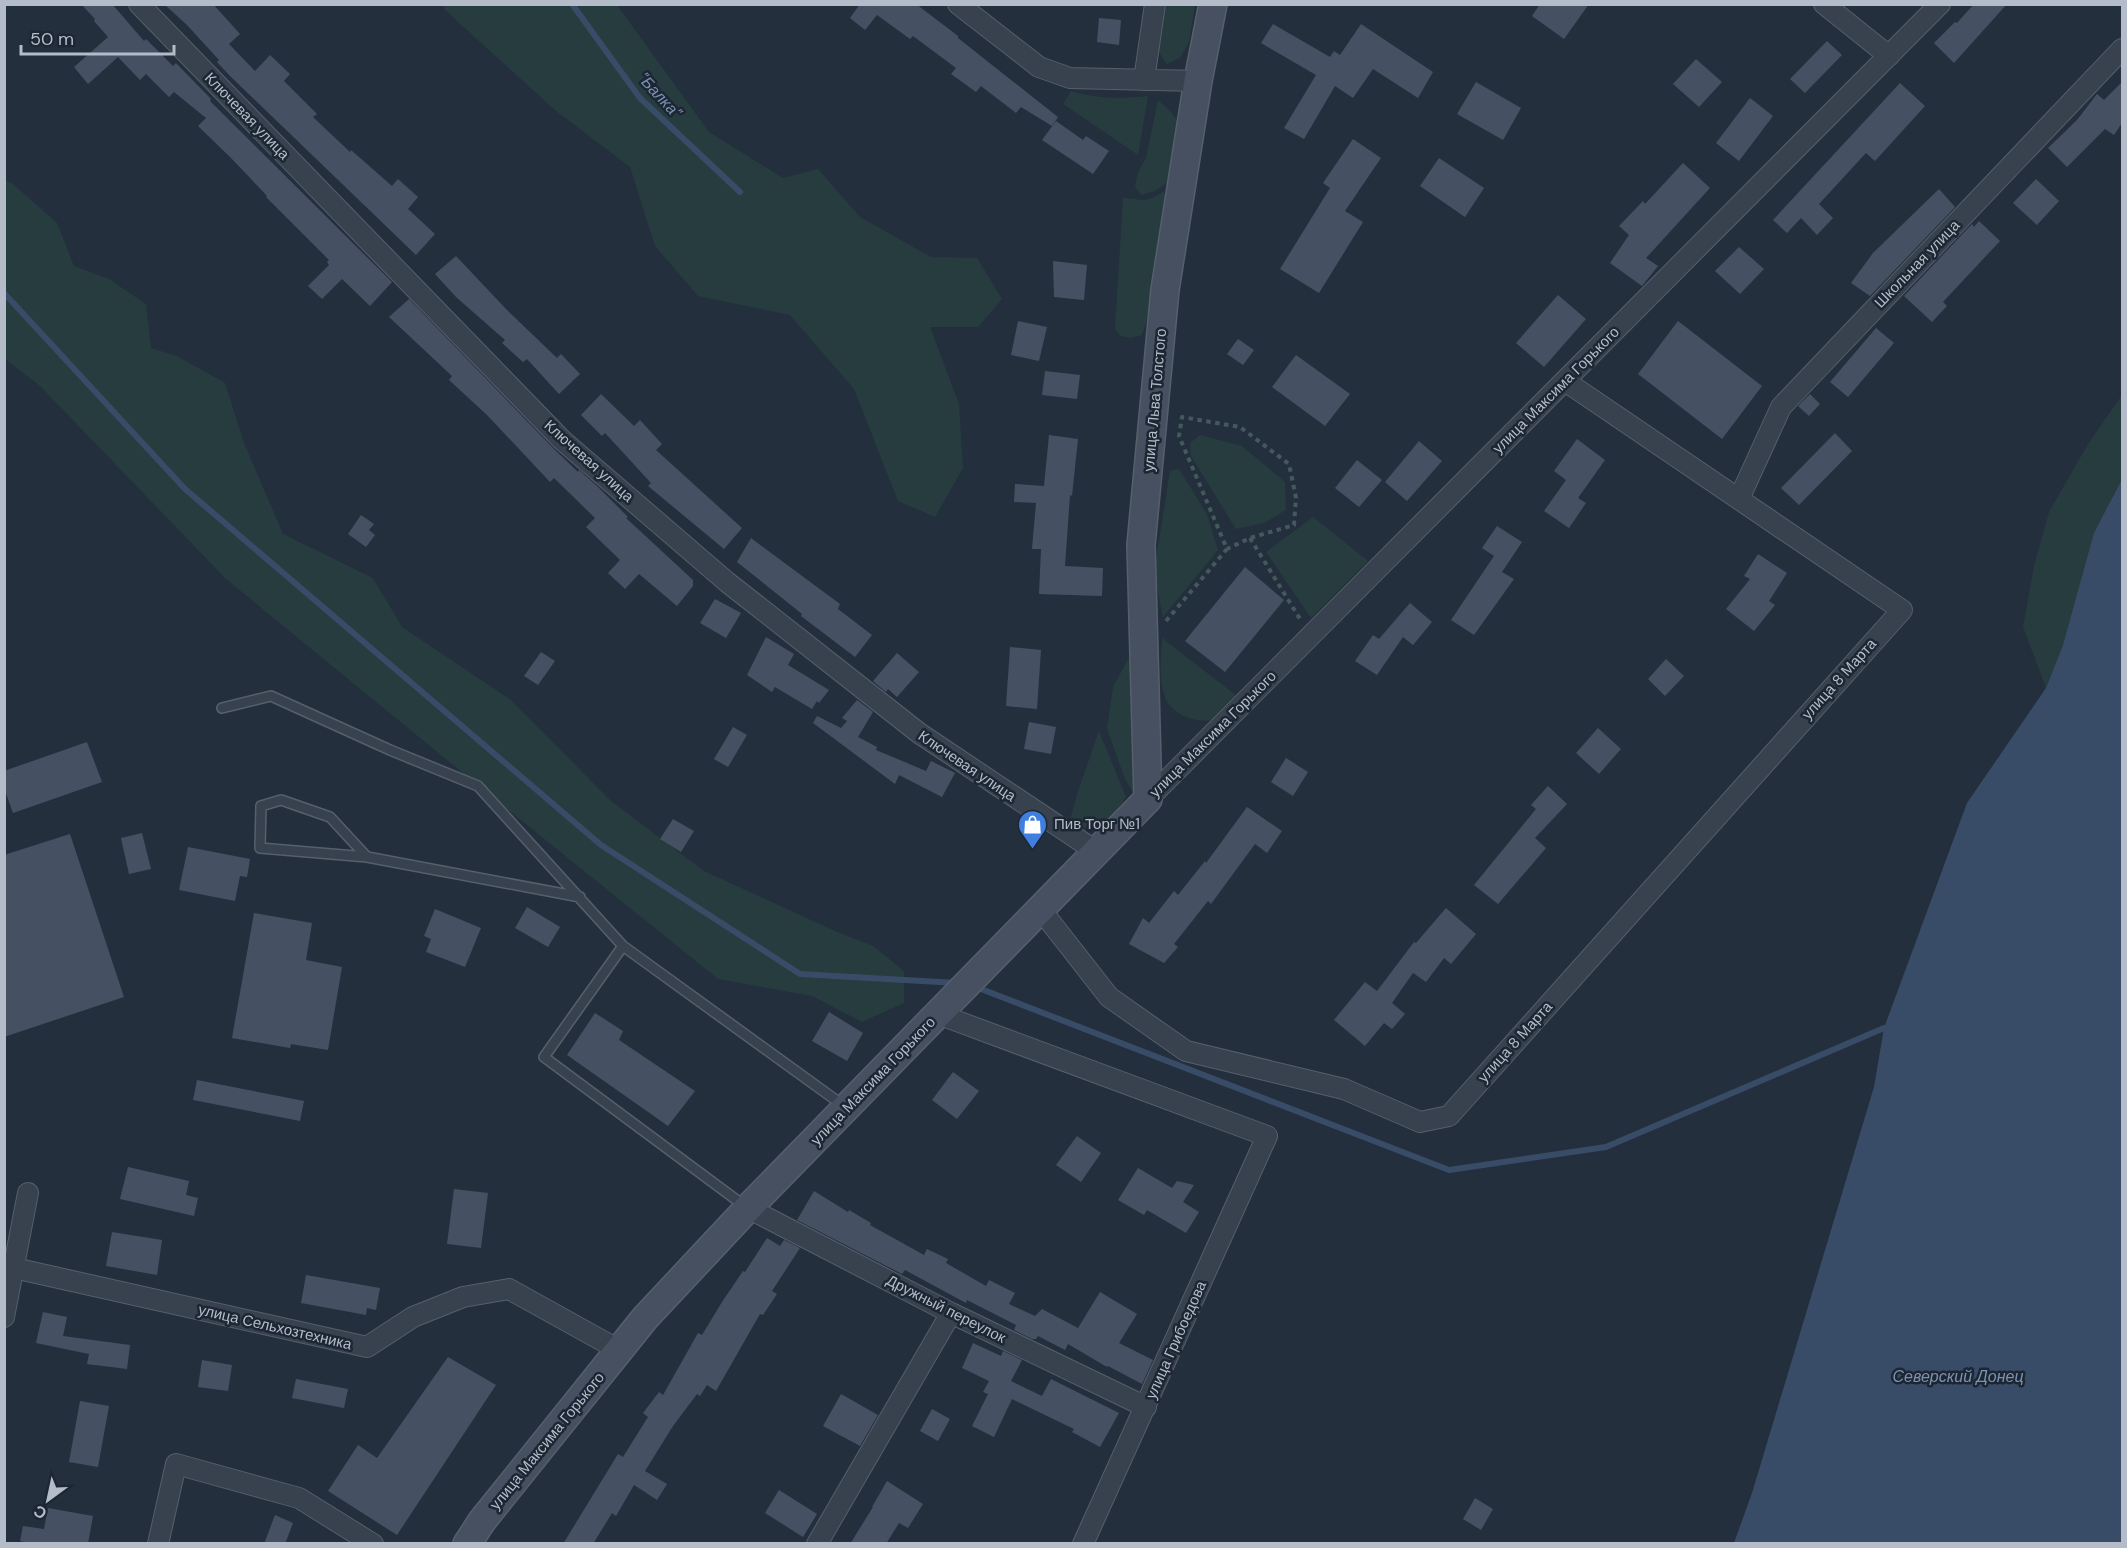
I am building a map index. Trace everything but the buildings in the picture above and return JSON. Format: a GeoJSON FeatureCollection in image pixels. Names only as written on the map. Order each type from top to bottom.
{"type":"FeatureCollection","features":[{"type":"Feature","properties":{"kind":"street","name":"Ключевая улица"},"geometry":{"type":"LineString","coordinates":[[139,4],[562,440],[727,582],[919,733],[1096,852]]}},
{"type":"Feature","properties":{"kind":"street"},"geometry":{"type":"LineString","coordinates":[[958,4],[1039,67],[1070,78],[1198,81]]}},
{"type":"Feature","properties":{"kind":"street"},"geometry":{"type":"LineString","coordinates":[[1144,80],[1155,4]]}},
{"type":"Feature","properties":{"kind":"street","name":"улица Льва Толстого"},"geometry":{"type":"LineString","coordinates":[[1148,800],[1141,545],[1165,290],[1198,81],[1213,4]]}},
{"type":"Feature","properties":{"kind":"street"},"geometry":{"type":"LineString","coordinates":[[1824,4],[1889,56]]}},
{"type":"Feature","properties":{"kind":"street","name":"улица Максима Горького"},"geometry":{"type":"LineString","coordinates":[[467,1544],[482,1521],[645,1318],[748,1208],[1096,852],[1940,4]]}},
{"type":"Feature","properties":{"kind":"street","name":"Школьная улица"},"geometry":{"type":"LineString","coordinates":[[1739,499],[1781,407],[2122,48]]}},
{"type":"Feature","properties":{"kind":"street"},"geometry":{"type":"LineString","coordinates":[[1565,381],[1739,499]]}},
{"type":"Feature","properties":{"kind":"street","name":"улица 8 Марта"},"geometry":{"type":"LineString","coordinates":[[1041,910],[1108,997],[1186,1051],[1344,1089],[1420,1122],[1449,1116],[1902,610],[1739,499]]}},
{"type":"Feature","properties":{"kind":"street","name":"улица Грибоедова"},"geometry":{"type":"LineString","coordinates":[[938,1014],[1268,1136],[1083,1544]]}},
{"type":"Feature","properties":{"kind":"street"},"geometry":{"type":"LineString","coordinates":[[4,1317],[7,1290],[14,1268],[28,1193]]}},
{"type":"Feature","properties":{"kind":"street","name":"Дружный переулок"},"geometry":{"type":"LineString","coordinates":[[748,1208],[951,1313],[1146,1407]]}},
{"type":"Feature","properties":{"kind":"street","name":"улица Сельхозтехника"},"geometry":{"type":"LineString","coordinates":[[14,1268],[367,1347],[413,1317],[463,1297],[509,1289],[619,1350]]}},
{"type":"Feature","properties":{"kind":"street"},"geometry":{"type":"LineString","coordinates":[[817,1544],[951,1313]]}},
{"type":"Feature","properties":{"kind":"street"},"geometry":{"type":"LineString","coordinates":[[158,1544],[176,1464],[299,1498],[373,1544]]}},
{"type":"Feature","properties":{"kind":"lane"},"geometry":{"type":"LineString","coordinates":[[222,708],[271,696],[390,750],[478,786],[623,946],[847,1108]]}},
{"type":"Feature","properties":{"kind":"lane"},"geometry":{"type":"LineString","coordinates":[[367,857],[330,818],[281,800],[261,806],[260,849],[367,857],[580,897]]}},
{"type":"Feature","properties":{"kind":"lane"},"geometry":{"type":"LineString","coordinates":[[623,946],[544,1057],[748,1208]]}},
{"type":"Feature","properties":{"kind":"path"},"geometry":{"type":"LineString","coordinates":[[1144,647],[1227,549],[1250,538],[1294,525],[1296,498],[1289,464],[1240,427],[1182,417],[1179,436],[1227,549]]}},
{"type":"Feature","properties":{"kind":"path"},"geometry":{"type":"LineString","coordinates":[[1250,538],[1311,636]]}},
{"type":"Feature","properties":{"kind":"green space"},"geometry":{"type":"Polygon","coordinates":[[[444,5],[617,5],[709,132],[783,178],[818,169],[860,217],[931,257],[977,258],[1002,299],[978,327],[930,327],[959,404],[963,468],[935,517],[898,501],[854,389],[790,315],[698,296],[655,246],[630,167],[556,111],[445,10],[444,5]]]}},
{"type":"Feature","properties":{"kind":"green space"},"geometry":{"type":"Polygon","coordinates":[[[1159,5],[1195,5],[1189,42],[1180,58],[1167,64],[1158,49],[1155,36],[1159,5]]]}},
{"type":"Feature","properties":{"kind":"green space"},"geometry":{"type":"Polygon","coordinates":[[[1071,91],[1109,98],[1148,96],[1138,155],[1063,104],[1071,91]]]}},
{"type":"Feature","properties":{"kind":"green space"},"geometry":{"type":"Polygon","coordinates":[[[1158,100],[1176,118],[1178,127],[1176,143],[1168,182],[1155,191],[1141,195],[1135,187],[1138,172],[1146,158],[1158,100]]]}},
{"type":"Feature","properties":{"kind":"green space"},"geometry":{"type":"Polygon","coordinates":[[[4,180],[13,184],[57,223],[74,266],[109,279],[146,304],[151,348],[177,356],[225,383],[244,443],[283,534],[373,578],[402,627],[511,700],[611,801],[704,871],[837,932],[873,946],[904,971],[904,1003],[862,1022],[812,996],[718,979],[226,579],[40,386],[5,359],[4,180]]]}},
{"type":"Feature","properties":{"kind":"green space"},"geometry":{"type":"Polygon","coordinates":[[[1164,191],[1168,206],[1146,324],[1142,335],[1131,338],[1121,336],[1115,329],[1123,198],[1149,199],[1164,191]]]}},
{"type":"Feature","properties":{"kind":"green space"},"geometry":{"type":"Polygon","coordinates":[[[2122,395],[2122,479],[2113,495],[2063,645],[2046,688],[2023,627],[2034,566],[2049,512],[2088,444],[2122,395]]]}},
{"type":"Feature","properties":{"kind":"green space"},"geometry":{"type":"Polygon","coordinates":[[[1200,435],[1242,446],[1285,482],[1286,510],[1264,523],[1236,529],[1191,456],[1190,443],[1200,435]]]}},
{"type":"Feature","properties":{"kind":"green space"},"geometry":{"type":"Polygon","coordinates":[[[1179,469],[1207,514],[1218,550],[1163,617],[1154,572],[1170,471],[1179,469]]]}},
{"type":"Feature","properties":{"kind":"green space"},"geometry":{"type":"Polygon","coordinates":[[[1313,517],[1368,561],[1311,618],[1266,552],[1313,517]]]}},
{"type":"Feature","properties":{"kind":"green space"},"geometry":{"type":"Polygon","coordinates":[[[1162,638],[1237,696],[1223,715],[1208,721],[1191,719],[1170,705],[1163,692],[1161,677],[1162,638]]]}},
{"type":"Feature","properties":{"kind":"green space"},"geometry":{"type":"Polygon","coordinates":[[[1131,654],[1141,795],[1132,791],[1125,779],[1107,729],[1113,687],[1131,654]]]}},
{"type":"Feature","properties":{"kind":"green space"},"geometry":{"type":"Polygon","coordinates":[[[1099,731],[1126,797],[1109,822],[1091,829],[1069,823],[1099,731]]]}},
{"type":"Feature","properties":{"kind":"water","name":"Северский Донец"},"geometry":{"type":"Polygon","coordinates":[[[2122,479],[2122,1543],[1734,1543],[1752,1493],[1874,1087],[1884,1028],[1967,803],[2046,688],[2063,645],[2094,533],[2122,479]]]}},
{"type":"Feature","properties":{"kind":"waterway","name":"\"Балка\""},"geometry":{"type":"LineString","coordinates":[[572,4],[640,98],[740,192]]}},
{"type":"Feature","properties":{"kind":"waterway"},"geometry":{"type":"LineString","coordinates":[[4,293],[185,489],[601,845],[800,974],[957,983]]}},
{"type":"Feature","properties":{"kind":"waterway"},"geometry":{"type":"LineString","coordinates":[[976,987],[1449,1170],[1606,1147],[1884,1028],[1893,1027]]}},
{"type":"Feature","properties":{"kind":"place","name":"Пив Торг №1"},"geometry":{"type":"Point","coordinates":[1033,850]}}]}
